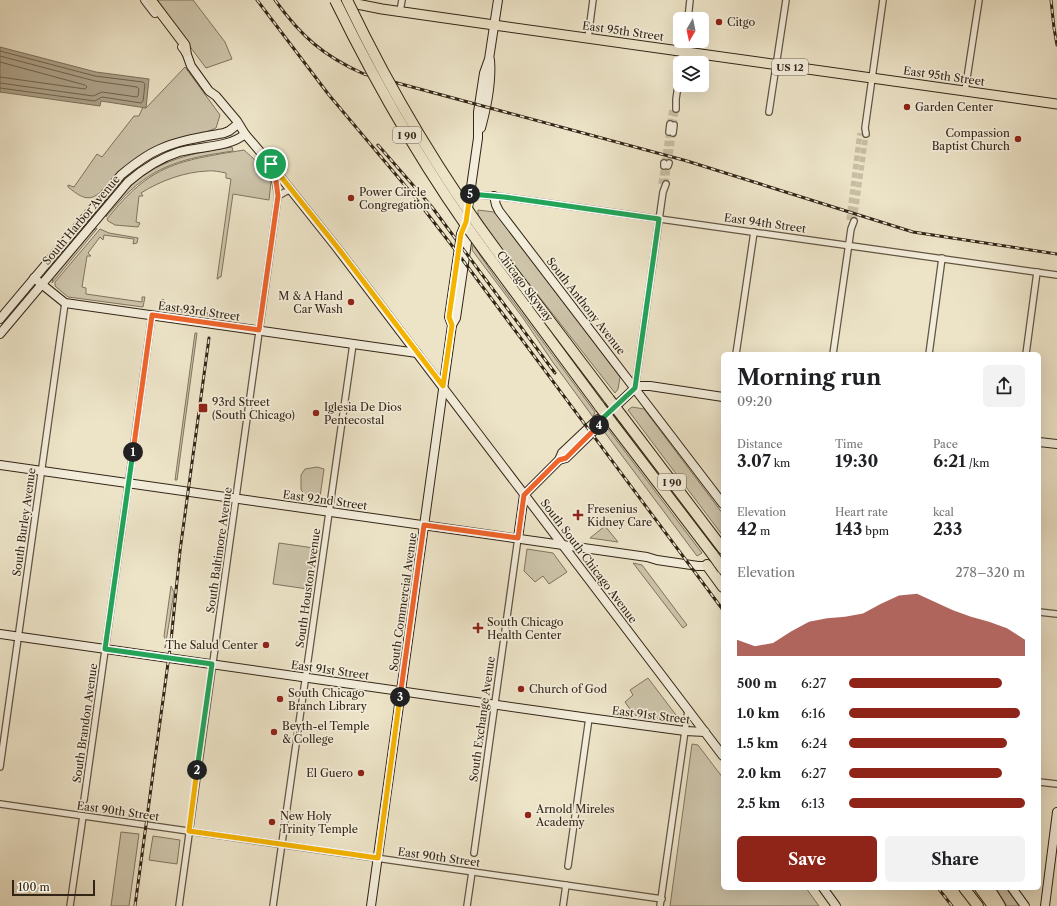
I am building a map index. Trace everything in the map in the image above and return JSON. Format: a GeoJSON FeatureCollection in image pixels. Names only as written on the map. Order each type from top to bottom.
{"type":"FeatureCollection","features":[{"type":"Feature","properties":{"kind":"highway","name":"Chicago Skyway"},"geometry":{"type":"LineString","coordinates":[[336,0],[377,82],[402,126],[449,201],[609,398],[721,546]]}},
{"type":"Feature","properties":{"kind":"highway","name":"Chicago Skyway"},"geometry":{"type":"LineString","coordinates":[[347,0],[385,76],[414,128],[496,258],[600,407],[721,565]]}},
{"type":"Feature","properties":{"kind":"highway"},"geometry":{"type":"LineString","coordinates":[[706,565],[721,584]]}},
{"type":"Feature","properties":{"kind":"highway"},"geometry":{"type":"LineString","coordinates":[[966,890],[978,906]]}},
{"type":"Feature","properties":{"kind":"highway"},"geometry":{"type":"LineString","coordinates":[[982,890],[994,906]]}},
{"type":"Feature","properties":{"kind":"highway"},"geometry":{"type":"LineString","coordinates":[[990,890],[1000,906]]}},
{"type":"Feature","properties":{"kind":"main road","name":"South South Chicago Avenue"},"geometry":{"type":"LineString","coordinates":[[145,0],[214,89],[216,96],[245,134],[271,164],[443,386],[524,495],[721,753]]}},
{"type":"Feature","properties":{"kind":"main road"},"geometry":{"type":"LineString","coordinates":[[151,0],[185,45],[187,55]]}},
{"type":"Feature","properties":{"kind":"main road","name":"East 95th Street"},"geometry":{"type":"LineString","coordinates":[[336,0],[494,25],[1054,104]]}},
{"type":"Feature","properties":{"kind":"main road","name":"South Commercial Avenue"},"geometry":{"type":"LineString","coordinates":[[371,906],[452,325],[449,317],[461,234],[466,222],[478,138],[485,113],[491,74],[490,59],[498,0]]}},
{"type":"Feature","properties":{"kind":"main road","name":"South Harbor Avenue"},"geometry":{"type":"LineString","coordinates":[[0,319],[121,174],[161,148],[229,132],[238,124]]}},
{"type":"Feature","properties":{"kind":"main road","name":"South Harbor Avenue"},"geometry":{"type":"LineString","coordinates":[[0,334],[115,196],[139,172],[165,157],[196,148],[234,141],[245,134]]}},
{"type":"Feature","properties":{"kind":"main road","name":"South Anthony Avenue"},"geometry":{"type":"LineString","coordinates":[[494,196],[499,211],[721,501]]}},
{"type":"Feature","properties":{"kind":"main road"},"geometry":{"type":"LineString","coordinates":[[34,278],[65,303]]}},
{"type":"Feature","properties":{"kind":"main road","name":"East 93rd Street"},"geometry":{"type":"LineString","coordinates":[[65,303],[417,353]]}},
{"type":"Feature","properties":{"kind":"main road"},"geometry":{"type":"LineString","coordinates":[[524,495],[559,460],[566,458],[602,423],[604,417],[635,388],[650,386],[721,397]]}},
{"type":"Feature","properties":{"kind":"main road"},"geometry":{"type":"LineString","coordinates":[[1041,442],[1057,444]]}},
{"type":"Feature","properties":{"kind":"main road","name":"East 92nd Street"},"geometry":{"type":"LineString","coordinates":[[0,465],[518,538],[691,565],[706,565],[721,568]]}},
{"type":"Feature","properties":{"kind":"main road","name":"South Exchange Avenue"},"geometry":{"type":"LineString","coordinates":[[518,538],[524,495]]}},
{"type":"Feature","properties":{"kind":"main road","name":"East 91st Street"},"geometry":{"type":"LineString","coordinates":[[0,634],[401,692],[685,731],[706,732]]}},
{"type":"Feature","properties":{"kind":"main road"},"geometry":{"type":"LineString","coordinates":[[1045,906],[1057,812]]}},
{"type":"Feature","properties":{"kind":"main road"},"geometry":{"type":"LineString","coordinates":[[824,890],[836,906]]}},
{"type":"Feature","properties":{"kind":"main road"},"geometry":{"type":"LineString","coordinates":[[1013,890],[1025,906]]}},
{"type":"Feature","properties":{"kind":"street"},"geometry":{"type":"LineString","coordinates":[[400,11],[402,0]]}},
{"type":"Feature","properties":{"kind":"street"},"geometry":{"type":"LineString","coordinates":[[588,38],[593,0]]}},
{"type":"Feature","properties":{"kind":"street"},"geometry":{"type":"LineString","coordinates":[[689,12],[690,0]]}},
{"type":"Feature","properties":{"kind":"street"},"geometry":{"type":"LineString","coordinates":[[769,112],[786,0]]}},
{"type":"Feature","properties":{"kind":"street"},"geometry":{"type":"LineString","coordinates":[[864,132],[882,0]]}},
{"type":"Feature","properties":{"kind":"street"},"geometry":{"type":"LineString","coordinates":[[965,91],[979,0]]}},
{"type":"Feature","properties":{"kind":"street"},"geometry":{"type":"LineString","coordinates":[[682,56],[683,48]]}},
{"type":"Feature","properties":{"kind":"street"},"geometry":{"type":"LineString","coordinates":[[674,108],[677,92]]}},
{"type":"Feature","properties":{"kind":"street"},"geometry":{"type":"LineString","coordinates":[[671,132],[672,125]]}},
{"type":"Feature","properties":{"kind":"street","name":"South Baltimore Avenue"},"geometry":{"type":"LineString","coordinates":[[179,906],[278,196],[276,181],[271,164]]}},
{"type":"Feature","properties":{"kind":"street"},"geometry":{"type":"LineString","coordinates":[[635,388],[664,184]]}},
{"type":"Feature","properties":{"kind":"street"},"geometry":{"type":"LineString","coordinates":[[278,196],[291,190]]}},
{"type":"Feature","properties":{"kind":"street","name":"East 94th Street"},"geometry":{"type":"LineString","coordinates":[[470,194],[511,198],[1057,275]]}},
{"type":"Feature","properties":{"kind":"street"},"geometry":{"type":"LineString","coordinates":[[833,352],[851,220]]}},
{"type":"Feature","properties":{"kind":"street"},"geometry":{"type":"LineString","coordinates":[[736,352],[754,232]]}},
{"type":"Feature","properties":{"kind":"street"},"geometry":{"type":"LineString","coordinates":[[929,352],[942,258]]}},
{"type":"Feature","properties":{"kind":"street"},"geometry":{"type":"LineString","coordinates":[[1026,352],[1037,272]]}},
{"type":"Feature","properties":{"kind":"street","name":"South Burley Avenue"},"geometry":{"type":"LineString","coordinates":[[0,767],[65,303]]}},
{"type":"Feature","properties":{"kind":"street","name":"South Brandon Avenue"},"geometry":{"type":"LineString","coordinates":[[84,800],[152,315]]}},
{"type":"Feature","properties":{"kind":"street","name":"South Houston Avenue"},"geometry":{"type":"LineString","coordinates":[[273,906],[353,344]]}},
{"type":"Feature","properties":{"kind":"street","name":"South Exchange Avenue"},"geometry":{"type":"LineString","coordinates":[[474,853],[518,538]]}},
{"type":"Feature","properties":{"kind":"street"},"geometry":{"type":"LineString","coordinates":[[1041,612],[1057,614]]}},
{"type":"Feature","properties":{"kind":"street"},"geometry":{"type":"LineString","coordinates":[[660,906],[688,710]]}},
{"type":"Feature","properties":{"kind":"street"},"geometry":{"type":"LineString","coordinates":[[568,866],[589,718]]}},
{"type":"Feature","properties":{"kind":"street"},"geometry":{"type":"LineString","coordinates":[[1041,782],[1057,784]]}},
{"type":"Feature","properties":{"kind":"street","name":"East 90th Street"},"geometry":{"type":"LineString","coordinates":[[0,804],[662,899]]}},
{"type":"Feature","properties":{"kind":"street"},"geometry":{"type":"LineString","coordinates":[[70,906],[83,816]]}},
{"type":"Feature","properties":{"kind":"street"},"geometry":{"type":"LineString","coordinates":[[467,906],[472,872]]}},
{"type":"Feature","properties":{"kind":"street"},"geometry":{"type":"LineString","coordinates":[[563,906],[566,885]]}},
{"type":"Feature","properties":{"kind":"shaded area"},"geometry":{"type":"Polygon","coordinates":[[[155,0],[193,0],[225,42],[232,59],[206,68],[155,0]]]}},
{"type":"Feature","properties":{"kind":"shaded area"},"geometry":{"type":"Polygon","coordinates":[[[185,67],[220,115],[216,128],[130,163],[94,197],[86,198],[68,187],[68,185],[74,187],[97,154],[102,157],[134,116],[139,116],[143,107],[146,108],[185,67]]]}},
{"type":"Feature","properties":{"kind":"shaded area"},"geometry":{"type":"Polygon","coordinates":[[[232,147],[233,151],[179,162],[154,173],[131,190],[106,217],[110,208],[130,187],[155,168],[184,157],[232,147]]]}},
{"type":"Feature","properties":{"kind":"shaded area"},"geometry":{"type":"Polygon","coordinates":[[[244,150],[255,160],[271,181],[269,200],[233,194],[221,277],[218,279],[231,179],[226,178],[226,173],[209,171],[181,175],[164,181],[141,193],[143,196],[139,196],[136,222],[140,223],[138,227],[115,225],[108,221],[107,219],[138,187],[152,176],[167,168],[183,162],[244,150]]]}},
{"type":"Feature","properties":{"kind":"shaded area"},"geometry":{"type":"Polygon","coordinates":[[[478,210],[494,212],[497,215],[620,377],[618,389],[615,393],[504,252],[478,215],[478,210]]]}},
{"type":"Feature","properties":{"kind":"shaded area"},"geometry":{"type":"Polygon","coordinates":[[[97,228],[52,283],[53,278],[92,231],[97,228]]]}},
{"type":"Feature","properties":{"kind":"shaded area"},"geometry":{"type":"Polygon","coordinates":[[[100,229],[109,233],[138,238],[137,243],[133,244],[134,239],[104,235],[103,240],[100,237],[88,253],[91,256],[87,256],[82,287],[86,288],[86,294],[142,302],[142,297],[145,297],[143,307],[68,297],[55,286],[55,282],[100,229]]]}},
{"type":"Feature","properties":{"kind":"shaded area"},"geometry":{"type":"Polygon","coordinates":[[[473,245],[497,280],[595,412],[593,417],[523,318],[472,250],[473,245]]]}},
{"type":"Feature","properties":{"kind":"shaded area"},"geometry":{"type":"Polygon","coordinates":[[[163,299],[165,301],[164,307],[208,313],[208,316],[160,309],[160,301],[163,299]]]}},
{"type":"Feature","properties":{"kind":"shaded area"},"geometry":{"type":"Polygon","coordinates":[[[195,333],[197,333],[177,480],[175,480],[195,333]]]}},
{"type":"Feature","properties":{"kind":"shaded area"},"geometry":{"type":"Polygon","coordinates":[[[632,407],[644,409],[721,511],[721,533],[628,410],[632,407]]]}},
{"type":"Feature","properties":{"kind":"shaded area"},"geometry":{"type":"Polygon","coordinates":[[[608,429],[702,553],[697,556],[603,430],[608,429]]]}},
{"type":"Feature","properties":{"kind":"shaded area"},"geometry":{"type":"Polygon","coordinates":[[[317,467],[324,469],[320,497],[306,495],[301,490],[301,475],[305,469],[317,467]]]}},
{"type":"Feature","properties":{"kind":"shaded area"},"geometry":{"type":"Polygon","coordinates":[[[605,526],[618,542],[590,538],[605,526]]]}},
{"type":"Feature","properties":{"kind":"shaded area"},"geometry":{"type":"Polygon","coordinates":[[[279,543],[314,548],[308,589],[273,584],[279,543]]]}},
{"type":"Feature","properties":{"kind":"shaded area"},"geometry":{"type":"Polygon","coordinates":[[[527,549],[553,553],[567,572],[549,584],[543,576],[535,582],[524,571],[527,549]]]}},
{"type":"Feature","properties":{"kind":"shaded area"},"geometry":{"type":"Polygon","coordinates":[[[633,563],[642,565],[687,625],[683,628],[633,563]]]}},
{"type":"Feature","properties":{"kind":"shaded area"},"geometry":{"type":"Polygon","coordinates":[[[171,586],[174,592],[165,648],[166,641],[164,636],[171,586]]]}},
{"type":"Feature","properties":{"kind":"shaded area"},"geometry":{"type":"Polygon","coordinates":[[[648,678],[676,715],[675,721],[634,715],[625,702],[633,695],[630,690],[648,678]]]}},
{"type":"Feature","properties":{"kind":"shaded area"},"geometry":{"type":"Polygon","coordinates":[[[692,744],[698,745],[721,775],[721,890],[807,890],[819,906],[670,906],[692,744]]]}},
{"type":"Feature","properties":{"kind":"shaded area"},"geometry":{"type":"Polygon","coordinates":[[[121,832],[139,834],[129,906],[111,906],[121,832]]]}},
{"type":"Feature","properties":{"kind":"shaded area"},"geometry":{"type":"Polygon","coordinates":[[[153,836],[180,840],[177,864],[149,860],[153,836]]]}},
{"type":"Feature","properties":{"kind":"shaded area"},"geometry":{"type":"Polygon","coordinates":[[[995,890],[1007,890],[1019,906],[1007,906],[995,890]]]}},
{"type":"Feature","properties":{"kind":"water"},"geometry":{"type":"Polygon","coordinates":[[[0,47],[96,72],[149,79],[146,108],[101,101],[100,106],[0,92],[0,47]]]}},
{"type":"Feature","properties":{"kind":"tunnel"},"geometry":{"type":"LineString","coordinates":[[670,124],[672,108]]}},
{"type":"Feature","properties":{"kind":"tunnel"},"geometry":{"type":"LineString","coordinates":[[674,125],[676,109]]}},
{"type":"Feature","properties":{"kind":"tunnel"},"geometry":{"type":"LineString","coordinates":[[664,163],[669,132]]}},
{"type":"Feature","properties":{"kind":"tunnel"},"geometry":{"type":"LineString","coordinates":[[669,163],[673,133]]}},
{"type":"Feature","properties":{"kind":"tunnel"},"geometry":{"type":"LineString","coordinates":[[849,220],[860,133]]}},
{"type":"Feature","properties":{"kind":"tunnel"},"geometry":{"type":"LineString","coordinates":[[854,221],[866,134]]}},
{"type":"Feature","properties":{"kind":"tunnel"},"geometry":{"type":"LineString","coordinates":[[661,184],[664,166]]}},
{"type":"Feature","properties":{"kind":"tunnel"},"geometry":{"type":"LineString","coordinates":[[666,184],[668,166]]}},
{"type":"Feature","properties":{"kind":"railway"},"geometry":{"type":"LineString","coordinates":[[257,0],[329,95],[413,195],[453,247],[721,607]]}},
{"type":"Feature","properties":{"kind":"railway"},"geometry":{"type":"LineString","coordinates":[[275,0],[294,24],[314,44],[336,60],[364,74],[687,161],[913,232],[1057,254]]}},
{"type":"Feature","properties":{"kind":"railway"},"geometry":{"type":"LineString","coordinates":[[1051,0],[1057,45]]}},
{"type":"Feature","properties":{"kind":"railway"},"geometry":{"type":"LineString","coordinates":[[378,145],[432,207],[555,373]]}},
{"type":"Feature","properties":{"kind":"railway"},"geometry":{"type":"LineString","coordinates":[[135,906],[171,641],[180,551],[209,338]]}},
{"type":"Feature","properties":{"kind":"railway"},"geometry":{"type":"LineString","coordinates":[[940,890],[952,906]]}},
{"type":"Feature","properties":{"kind":"place","name":"Citgo"},"geometry":{"type":"Point","coordinates":[719,22]}},
{"type":"Feature","properties":{"kind":"place","name":"Garden Center"},"geometry":{"type":"Point","coordinates":[907,107]}},
{"type":"Feature","properties":{"kind":"place","name":"Compassion Baptist Church"},"geometry":{"type":"Point","coordinates":[1018,139]}},
{"type":"Feature","properties":{"kind":"place","name":"Power Circle Congregation"},"geometry":{"type":"Point","coordinates":[351,198]}},
{"type":"Feature","properties":{"kind":"place","name":"M & A Hand Car Wash"},"geometry":{"type":"Point","coordinates":[351,302]}},
{"type":"Feature","properties":{"kind":"place","name":"93rd Street (South Chicago)"},"geometry":{"type":"Point","coordinates":[203,408]}},
{"type":"Feature","properties":{"kind":"place","name":"Iglesia De Dios Pentecostal"},"geometry":{"type":"Point","coordinates":[316,413]}},
{"type":"Feature","properties":{"kind":"place","name":"Fresenius Kidney Care"},"geometry":{"type":"Point","coordinates":[578,515]}},
{"type":"Feature","properties":{"kind":"place","name":"South Chicago Health Center"},"geometry":{"type":"Point","coordinates":[478,628]}},
{"type":"Feature","properties":{"kind":"place","name":"The Salud Center"},"geometry":{"type":"Point","coordinates":[266,645]}},
{"type":"Feature","properties":{"kind":"place","name":"Church of God"},"geometry":{"type":"Point","coordinates":[521,689]}},
{"type":"Feature","properties":{"kind":"place","name":"South Chicago Branch Library"},"geometry":{"type":"Point","coordinates":[280,699]}},
{"type":"Feature","properties":{"kind":"place","name":"Beyth-el Temple & College"},"geometry":{"type":"Point","coordinates":[274,732]}},
{"type":"Feature","properties":{"kind":"place","name":"El Guero"},"geometry":{"type":"Point","coordinates":[361,773]}},
{"type":"Feature","properties":{"kind":"place","name":"Arnold Mireles Academy"},"geometry":{"type":"Point","coordinates":[528,815]}},
{"type":"Feature","properties":{"kind":"place","name":"New Holy Trinity Temple"},"geometry":{"type":"Point","coordinates":[272,822]}},
{"type":"Feature","properties":{"kind":"route"},"geometry":{"type":"LineString","coordinates":[[271,164],[338,248],[443,386],[452,325],[449,317],[461,234],[466,222],[470,194],[504,197],[659,219],[635,388],[604,417],[602,423],[566,458],[559,460],[524,495],[518,538],[424,525],[378,858],[189,831],[212,664],[105,649],[152,315],[259,330],[278,196],[276,181],[271,164]]}}]}
